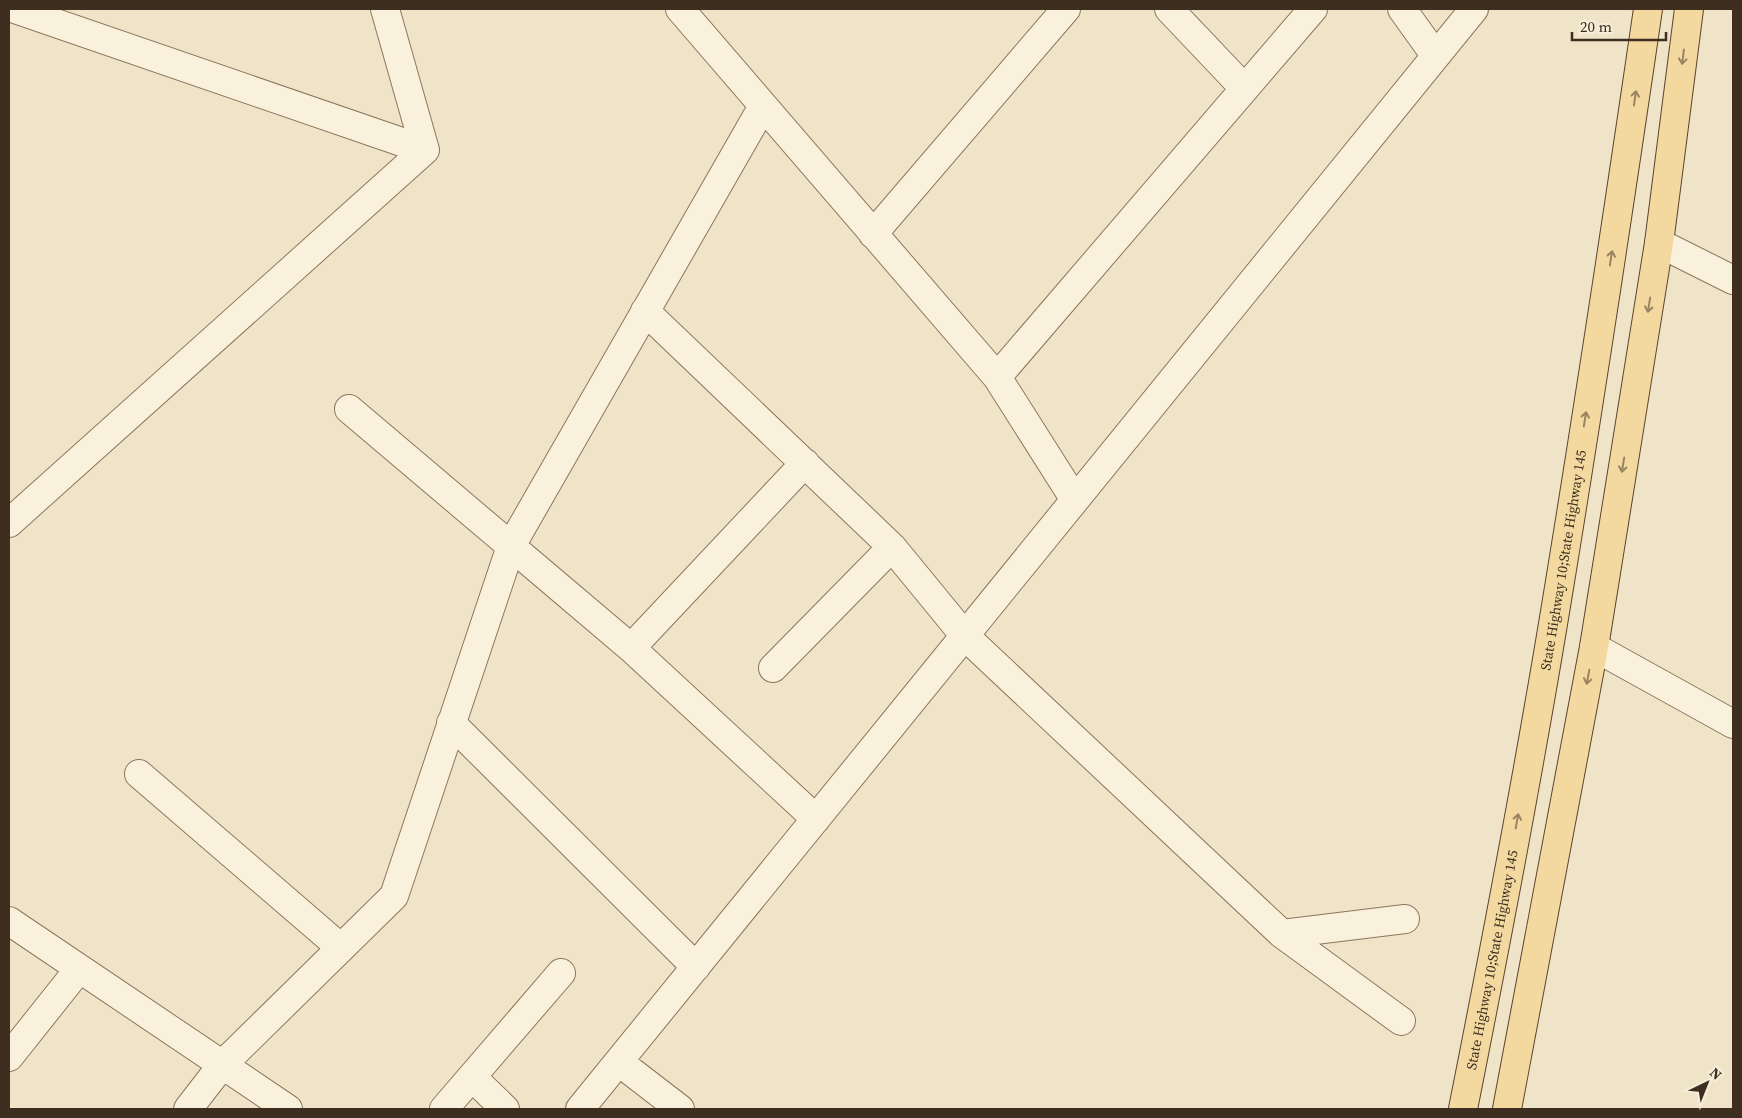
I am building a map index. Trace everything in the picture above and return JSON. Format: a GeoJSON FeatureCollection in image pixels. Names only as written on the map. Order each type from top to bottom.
{"type":"FeatureCollection","features":[{"type":"Feature","properties":{"kind":"main road","name":"State Highway 10;State Highway 145"},"geometry":{"type":"LineString","coordinates":[[1463,1109],[1490,973],[1553,626],[1648,9]]}},
{"type":"Feature","properties":{"kind":"main road"},"geometry":{"type":"LineString","coordinates":[[1507,1109],[1594,647],[1659,243],[1689,9]]}},
{"type":"Feature","properties":{"kind":"street"},"geometry":{"type":"LineString","coordinates":[[15,9],[425,150]]}},
{"type":"Feature","properties":{"kind":"street"},"geometry":{"type":"LineString","coordinates":[[385,9],[425,150]]}},
{"type":"Feature","properties":{"kind":"street"},"geometry":{"type":"LineString","coordinates":[[680,9],[996,377],[1075,500]]}},
{"type":"Feature","properties":{"kind":"street"},"geometry":{"type":"LineString","coordinates":[[874,234],[1066,9]]}},
{"type":"Feature","properties":{"kind":"street"},"geometry":{"type":"LineString","coordinates":[[1169,9],[1244,88]]}},
{"type":"Feature","properties":{"kind":"street"},"geometry":{"type":"LineString","coordinates":[[996,377],[1313,9]]}},
{"type":"Feature","properties":{"kind":"street"},"geometry":{"type":"LineString","coordinates":[[1402,9],[1436,55]]}},
{"type":"Feature","properties":{"kind":"street"},"geometry":{"type":"LineString","coordinates":[[580,1109],[1474,9]]}},
{"type":"Feature","properties":{"kind":"street"},"geometry":{"type":"LineString","coordinates":[[188,1109],[222,1064],[394,896],[511,546],[763,106]]}},
{"type":"Feature","properties":{"kind":"street"},"geometry":{"type":"LineString","coordinates":[[9,523],[425,150]]}},
{"type":"Feature","properties":{"kind":"street"},"geometry":{"type":"LineString","coordinates":[[1659,243],[1733,280]]}},
{"type":"Feature","properties":{"kind":"street"},"geometry":{"type":"LineString","coordinates":[[645,311],[892,547],[965,636],[1282,934],[1401,1021]]}},
{"type":"Feature","properties":{"kind":"street"},"geometry":{"type":"LineString","coordinates":[[349,409],[631,648],[816,820]]}},
{"type":"Feature","properties":{"kind":"street"},"geometry":{"type":"LineString","coordinates":[[631,648],[805,463]]}},
{"type":"Feature","properties":{"kind":"street"},"geometry":{"type":"LineString","coordinates":[[773,668],[892,547]]}},
{"type":"Feature","properties":{"kind":"street"},"geometry":{"type":"LineString","coordinates":[[1594,647],[1733,724]]}},
{"type":"Feature","properties":{"kind":"street"},"geometry":{"type":"LineString","coordinates":[[452,724],[696,967]]}},
{"type":"Feature","properties":{"kind":"street"},"geometry":{"type":"LineString","coordinates":[[139,774],[341,948]]}},
{"type":"Feature","properties":{"kind":"street"},"geometry":{"type":"LineString","coordinates":[[1282,934],[1405,920]]}},
{"type":"Feature","properties":{"kind":"street"},"geometry":{"type":"LineString","coordinates":[[9,921],[288,1109]]}},
{"type":"Feature","properties":{"kind":"street"},"geometry":{"type":"LineString","coordinates":[[9,1057],[79,969]]}},
{"type":"Feature","properties":{"kind":"street"},"geometry":{"type":"LineString","coordinates":[[444,1109],[561,973]]}},
{"type":"Feature","properties":{"kind":"street"},"geometry":{"type":"LineString","coordinates":[[619,1062],[680,1109]]}},
{"type":"Feature","properties":{"kind":"street"},"geometry":{"type":"LineString","coordinates":[[472,1077],[504,1109]]}}]}
